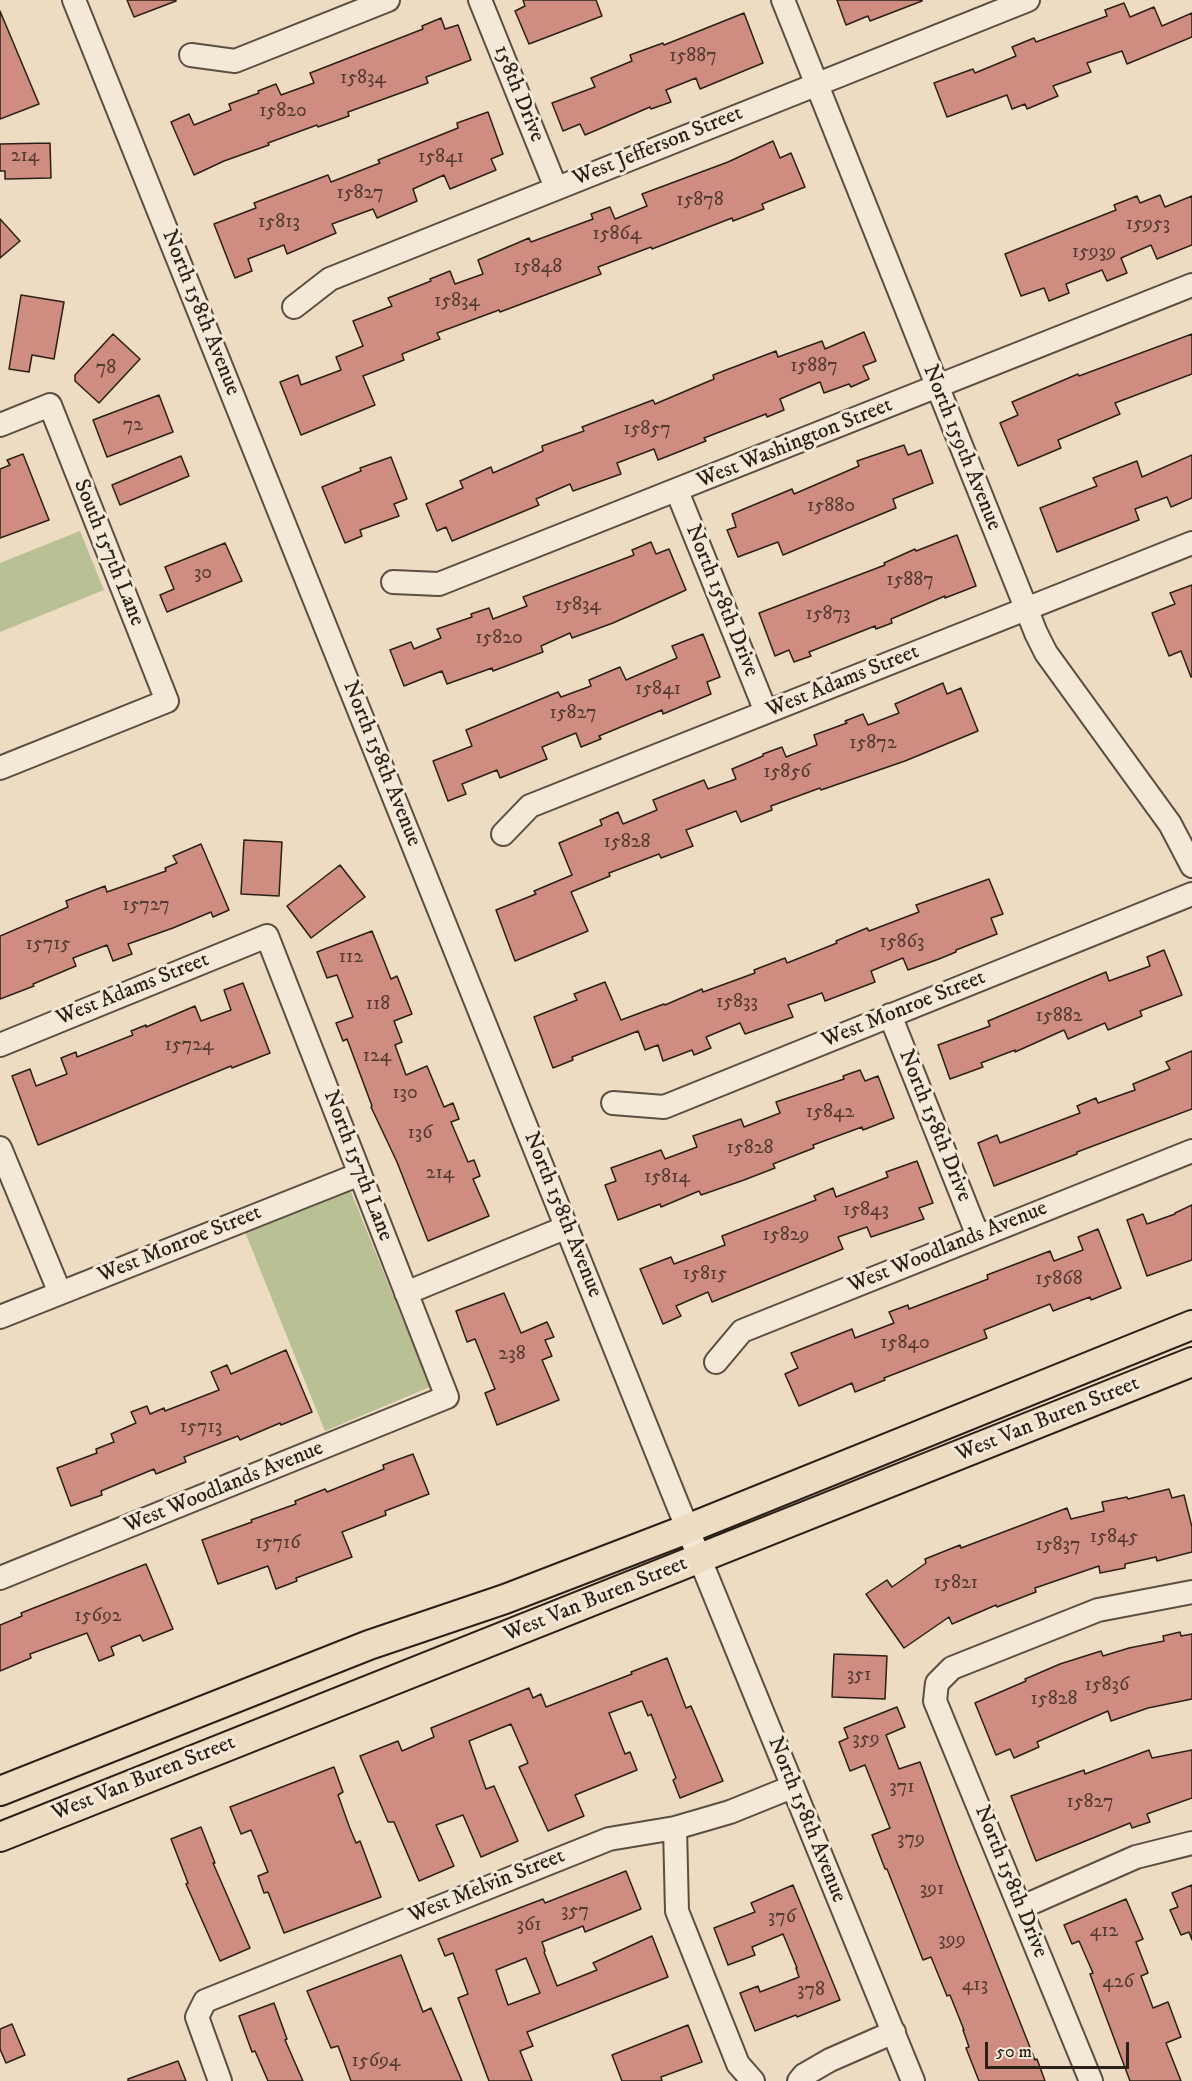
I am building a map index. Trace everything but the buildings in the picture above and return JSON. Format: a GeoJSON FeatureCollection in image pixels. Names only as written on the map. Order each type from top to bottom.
{"type":"FeatureCollection","features":[{"type":"Feature","properties":{"kind":"main road","name":"West Van Buren Street"},"geometry":{"type":"LineString","coordinates":[[0,1791],[369,1645],[505,1599],[687,1529],[1192,1325]]}},
{"type":"Feature","properties":{"kind":"main road","name":"West Van Buren Street"},"geometry":{"type":"LineString","coordinates":[[0,1837],[1192,1362]]}},
{"type":"Feature","properties":{"kind":"street","name":"North 158th Avenue"},"geometry":{"type":"LineString","coordinates":[[74,0],[699,1559],[913,2081]]}},
{"type":"Feature","properties":{"kind":"street"},"geometry":{"type":"LineString","coordinates":[[191,55],[235,61],[388,0]]}},
{"type":"Feature","properties":{"kind":"street","name":"158th Drive"},"geometry":{"type":"LineString","coordinates":[[480,0],[556,188]]}},
{"type":"Feature","properties":{"kind":"street","name":"North 159th Avenue"},"geometry":{"type":"LineString","coordinates":[[783,0],[1025,609],[1046,653],[1170,824],[1192,866]]}},
{"type":"Feature","properties":{"kind":"street","name":"West Jefferson Street"},"geometry":{"type":"LineString","coordinates":[[294,307],[330,279],[1028,0]]}},
{"type":"Feature","properties":{"kind":"street","name":"West Washington Street"},"geometry":{"type":"LineString","coordinates":[[393,582],[439,584],[1192,285]]}},
{"type":"Feature","properties":{"kind":"street","name":"South 157th Lane"},"geometry":{"type":"LineString","coordinates":[[0,425],[50,405],[166,701],[0,768]]}},
{"type":"Feature","properties":{"kind":"street","name":"North 158th Drive"},"geometry":{"type":"LineString","coordinates":[[677,491],[766,712]]}},
{"type":"Feature","properties":{"kind":"street","name":"West Adams Street"},"geometry":{"type":"LineString","coordinates":[[503,834],[530,806],[1192,543]]}},
{"type":"Feature","properties":{"kind":"street","name":"West Monroe Street"},"geometry":{"type":"LineString","coordinates":[[613,1103],[664,1107],[1192,894]]}},
{"type":"Feature","properties":{"kind":"street","name":"West Adams Street"},"geometry":{"type":"LineString","coordinates":[[0,1045],[267,936]]}},
{"type":"Feature","properties":{"kind":"street","name":"North 157th Lane"},"geometry":{"type":"LineString","coordinates":[[267,936],[447,1397]]}},
{"type":"Feature","properties":{"kind":"street","name":"North 158th Drive"},"geometry":{"type":"LineString","coordinates":[[890,1015],[978,1236]]}},
{"type":"Feature","properties":{"kind":"street"},"geometry":{"type":"LineString","coordinates":[[0,1148],[60,1293]]}},
{"type":"Feature","properties":{"kind":"street","name":"West Woodlands Avenue"},"geometry":{"type":"LineString","coordinates":[[716,1362],[742,1331],[1192,1151]]}},
{"type":"Feature","properties":{"kind":"street","name":"West Monroe Street"},"geometry":{"type":"LineString","coordinates":[[0,1317],[360,1174]]}},
{"type":"Feature","properties":{"kind":"street"},"geometry":{"type":"LineString","coordinates":[[406,1293],[567,1227]]}},
{"type":"Feature","properties":{"kind":"street","name":"West Woodlands Avenue"},"geometry":{"type":"LineString","coordinates":[[0,1578],[447,1397]]}},
{"type":"Feature","properties":{"kind":"street","name":"North 158th Drive"},"geometry":{"type":"LineString","coordinates":[[1091,2081],[935,1701],[937,1683],[952,1668],[1098,1610],[1192,1592]]}},
{"type":"Feature","properties":{"kind":"street","name":"West Melvin Street"},"geometry":{"type":"LineString","coordinates":[[220,2081],[197,2017],[205,2001],[609,1839],[675,1828],[730,1812],[792,1787]]}},
{"type":"Feature","properties":{"kind":"street"},"geometry":{"type":"LineString","coordinates":[[675,1828],[677,1911],[738,2064],[753,2081]]}},
{"type":"Feature","properties":{"kind":"street"},"geometry":{"type":"LineString","coordinates":[[1020,1908],[1136,1857],[1192,1843]]}},
{"type":"Feature","properties":{"kind":"street"},"geometry":{"type":"LineString","coordinates":[[799,2081],[804,2075],[830,2060],[894,2032]]}},
{"type":"Feature","properties":{"kind":"green space"},"geometry":{"type":"Polygon","coordinates":[[[80,531],[104,590],[0,632],[0,563],[80,531]]]}},
{"type":"Feature","properties":{"kind":"green space"},"geometry":{"type":"Polygon","coordinates":[[[349,1187],[430,1387],[325,1431],[245,1232],[349,1187]]]}}]}
